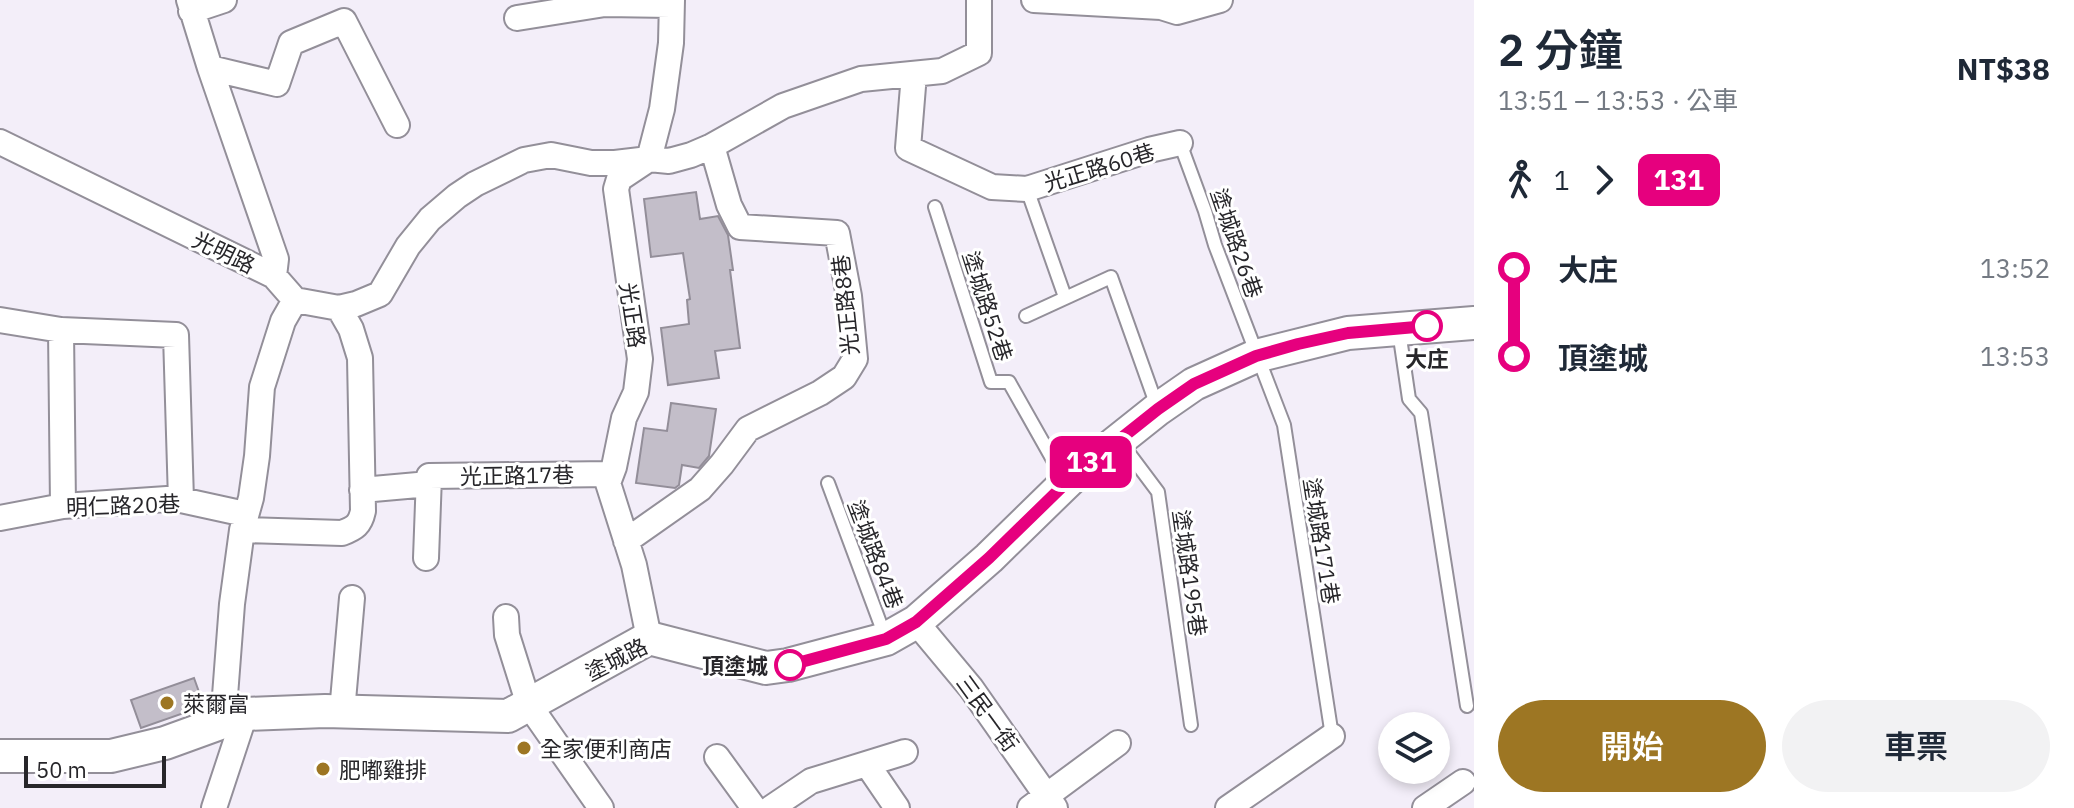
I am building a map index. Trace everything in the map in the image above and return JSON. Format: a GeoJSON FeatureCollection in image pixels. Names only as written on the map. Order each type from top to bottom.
{"type":"FeatureCollection","features":[{"type":"Feature","properties":{"kind":"street"},"geometry":{"type":"LineString","coordinates":[[190,6],[224,0]]}},
{"type":"Feature","properties":{"kind":"street"},"geometry":{"type":"LineString","coordinates":[[274,276],[295,300],[339,308],[356,304],[380,294],[408,246],[430,219],[475,184],[511,166],[551,155],[591,163],[649,159],[669,161],[712,146],[783,106],[861,79],[942,71],[979,53],[979,0]]}},
{"type":"Feature","properties":{"kind":"street"},"geometry":{"type":"LineString","coordinates":[[1034,0],[1161,7],[1177,12],[1220,0]]}},
{"type":"Feature","properties":{"kind":"street"},"geometry":{"type":"LineString","coordinates":[[517,18],[605,4],[671,3],[671,43],[662,109],[649,159]]}},
{"type":"Feature","properties":{"kind":"street","name":"光明路"},"geometry":{"type":"LineString","coordinates":[[0,142],[274,276],[276,259],[190,6]]}},
{"type":"Feature","properties":{"kind":"street"},"geometry":{"type":"LineString","coordinates":[[210,68],[277,84],[291,43],[344,21],[397,125]]}},
{"type":"Feature","properties":{"kind":"street","name":"光正路60巷"},"geometry":{"type":"LineString","coordinates":[[914,74],[908,148],[992,187],[1027,189],[1180,143]]}},
{"type":"Feature","properties":{"kind":"street","name":"光正路8巷"},"geometry":{"type":"LineString","coordinates":[[626,541],[700,489],[748,429],[820,393],[844,377],[855,359],[849,296],[837,233],[740,227],[729,205],[712,146]]}},
{"type":"Feature","properties":{"kind":"street","name":"光正路"},"geometry":{"type":"LineString","coordinates":[[649,159],[619,179],[616,189],[640,359],[636,392],[624,418],[608,483],[634,565],[649,638]]}},
{"type":"Feature","properties":{"kind":"street"},"geometry":{"type":"LineString","coordinates":[[214,808],[225,780],[234,718],[232,604],[257,456],[262,387],[283,321],[295,300]]}},
{"type":"Feature","properties":{"kind":"street"},"geometry":{"type":"LineString","coordinates":[[244,522],[342,533],[356,527],[361,521],[360,358],[351,329],[339,308]]}},
{"type":"Feature","properties":{"kind":"street"},"geometry":{"type":"LineString","coordinates":[[0,320],[61,330],[176,335],[181,500]]}},
{"type":"Feature","properties":{"kind":"street","name":"塗城路"},"geometry":{"type":"LineString","coordinates":[[0,756],[111,756],[165,743],[234,718],[342,712],[508,716],[649,638],[766,668],[886,639],[916,622],[989,558],[1070,479],[1194,384],[1256,356],[1348,333],[1474,323]]}},
{"type":"Feature","properties":{"kind":"street"},"geometry":{"type":"LineString","coordinates":[[61,330],[63,506]]}},
{"type":"Feature","properties":{"kind":"street","name":"光正路17巷"},"geometry":{"type":"LineString","coordinates":[[426,558],[429,476],[611,474]]}},
{"type":"Feature","properties":{"kind":"street","name":"光正路17巷"},"geometry":{"type":"LineString","coordinates":[[362,490],[429,484]]}},
{"type":"Feature","properties":{"kind":"street","name":"明仁路20巷"},"geometry":{"type":"LineString","coordinates":[[0,518],[63,506],[167,499],[181,500],[244,522]]}},
{"type":"Feature","properties":{"kind":"street"},"geometry":{"type":"LineString","coordinates":[[342,712],[352,598]]}},
{"type":"Feature","properties":{"kind":"street","name":"三民一街"},"geometry":{"type":"LineString","coordinates":[[916,622],[971,688],[1044,804]]}},
{"type":"Feature","properties":{"kind":"street"},"geometry":{"type":"LineString","coordinates":[[501,627],[529,705],[601,808]]}},
{"type":"Feature","properties":{"kind":"street"},"geometry":{"type":"LineString","coordinates":[[1228,808],[1332,736]]}},
{"type":"Feature","properties":{"kind":"street"},"geometry":{"type":"LineString","coordinates":[[1044,804],[1118,743]]}},
{"type":"Feature","properties":{"kind":"street"},"geometry":{"type":"LineString","coordinates":[[771,808],[811,781],[905,752]]}},
{"type":"Feature","properties":{"kind":"street"},"geometry":{"type":"LineString","coordinates":[[717,757],[754,808]]}},
{"type":"Feature","properties":{"kind":"street"},"geometry":{"type":"LineString","coordinates":[[867,764],[897,808]]}},
{"type":"Feature","properties":{"kind":"street"},"geometry":{"type":"LineString","coordinates":[[1425,808],[1463,782]]}},
{"type":"Feature","properties":{"kind":"lane","name":"塗城路26巷"},"geometry":{"type":"LineString","coordinates":[[1180,143],[1256,356]]}},
{"type":"Feature","properties":{"kind":"lane"},"geometry":{"type":"LineString","coordinates":[[1027,189],[1065,297]]}},
{"type":"Feature","properties":{"kind":"lane","name":"塗城路52巷"},"geometry":{"type":"LineString","coordinates":[[935,207],[991,382],[1009,382],[1057,467],[1070,479]]}},
{"type":"Feature","properties":{"kind":"lane"},"geometry":{"type":"LineString","coordinates":[[1026,316],[1111,277],[1158,409]]}},
{"type":"Feature","properties":{"kind":"lane"},"geometry":{"type":"LineString","coordinates":[[1399,328],[1409,399],[1421,413],[1467,706]]}},
{"type":"Feature","properties":{"kind":"lane","name":"塗城路171巷"},"geometry":{"type":"LineString","coordinates":[[1256,356],[1284,425],[1332,736]]}},
{"type":"Feature","properties":{"kind":"lane","name":"塗城路195巷"},"geometry":{"type":"LineString","coordinates":[[1119,440],[1158,492],[1191,725]]}},
{"type":"Feature","properties":{"kind":"lane","name":"塗城路84巷"},"geometry":{"type":"LineString","coordinates":[[828,483],[886,639]]}},
{"type":"Feature","properties":{"kind":"building"},"geometry":{"type":"Polygon","coordinates":[[[696,192],[700,219],[718,216],[728,235],[740,348],[715,351],[719,378],[668,385],[661,328],[689,324],[687,300],[690,299],[683,253],[651,257],[644,199],[696,192]]]}},
{"type":"Feature","properties":{"kind":"building"},"geometry":{"type":"Polygon","coordinates":[[[671,403],[716,409],[709,456],[699,468],[682,465],[679,485],[675,488],[636,483],[644,428],[667,431],[671,403]]]}},
{"type":"Feature","properties":{"kind":"building","name":"萊爾富"},"geometry":{"type":"Polygon","coordinates":[[[194,678],[204,706],[141,728],[131,700],[194,678]]]}},
{"type":"Feature","properties":{"kind":"bus line","name":"131"},"geometry":{"type":"LineString","coordinates":[[790,665],[886,639],[916,622],[989,558],[1070,479],[1194,384],[1256,356],[1298,344],[1348,333],[1427,326]]}},
{"type":"Feature","properties":{"kind":"place","name":"大庄"},"geometry":{"type":"Point","coordinates":[1427,326]}},
{"type":"Feature","properties":{"kind":"place","name":"頂塗城"},"geometry":{"type":"Point","coordinates":[790,665]}},
{"type":"Feature","properties":{"kind":"place","name":"萊爾富"},"geometry":{"type":"Point","coordinates":[167,703]}},
{"type":"Feature","properties":{"kind":"place","name":"全家便利商店"},"geometry":{"type":"Point","coordinates":[524,748]}},
{"type":"Feature","properties":{"kind":"place","name":"肥嘟雞排"},"geometry":{"type":"Point","coordinates":[323,769]}}]}
